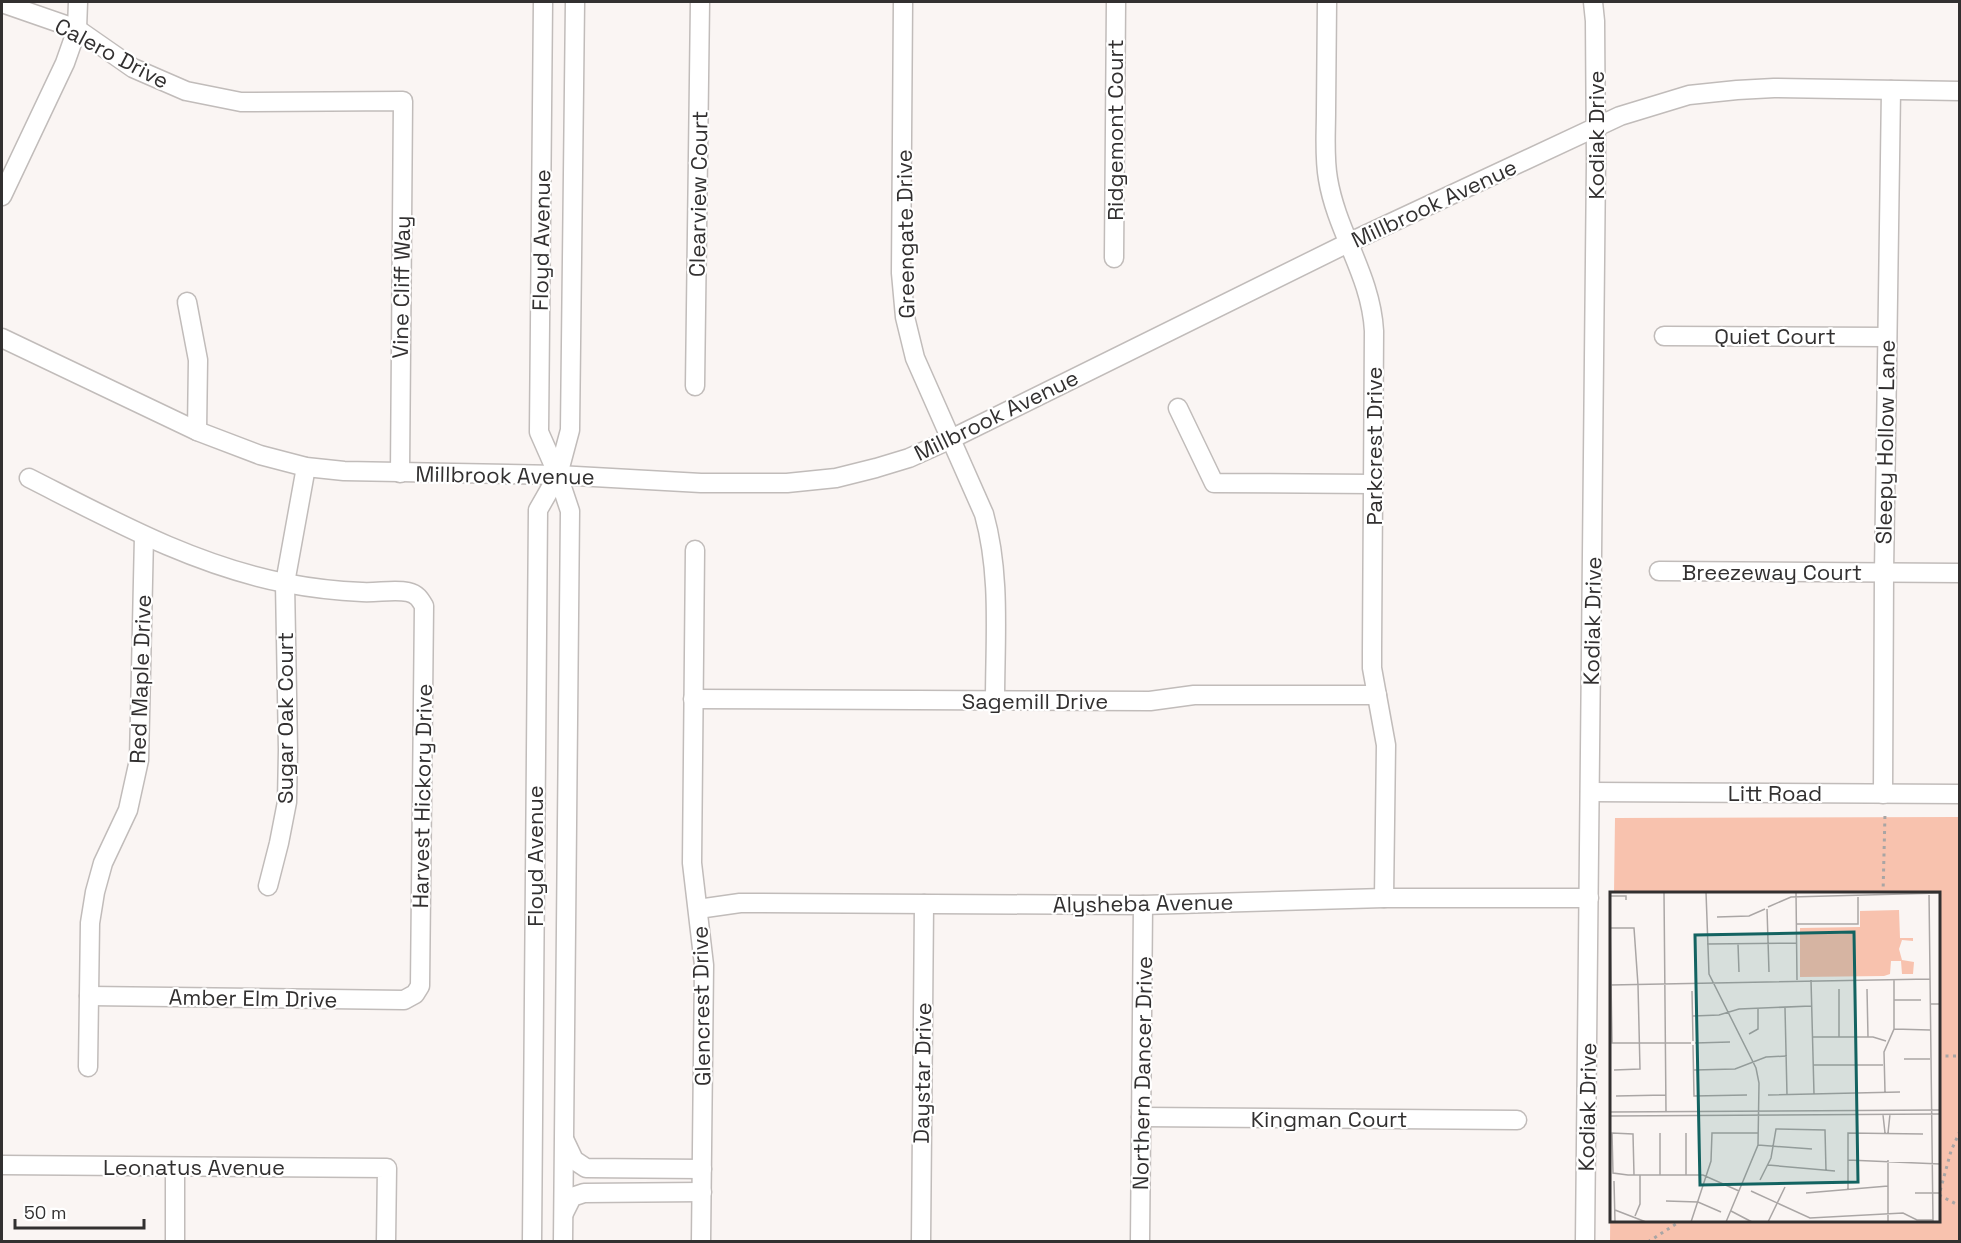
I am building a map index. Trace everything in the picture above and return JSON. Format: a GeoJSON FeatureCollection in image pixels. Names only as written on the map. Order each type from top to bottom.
{"type":"FeatureCollection","features":[{"type":"Feature","properties":{"kind":"street"},"geometry":{"type":"LineString","coordinates":[[2,196],[65,63],[77,29],[78,2]]}},
{"type":"Feature","properties":{"kind":"street","name":"Floyd Avenue"},"geometry":{"type":"LineString","coordinates":[[543,2],[539,432],[558,475],[570,511],[563,1242]]}},
{"type":"Feature","properties":{"kind":"street","name":"Floyd Avenue"},"geometry":{"type":"LineString","coordinates":[[532,1242],[538,510],[558,475],[570,430],[575,2]]}},
{"type":"Feature","properties":{"kind":"street","name":"Clearview Court"},"geometry":{"type":"LineString","coordinates":[[695,386],[700,2]]}},
{"type":"Feature","properties":{"kind":"street","name":"Greengate Drive"},"geometry":{"type":"LineString","coordinates":[[903,2],[902,295],[915,358],[949,440],[984,514],[991,541],[996,572],[995,701]]}},
{"type":"Feature","properties":{"kind":"street","name":"Ridgemont Court"},"geometry":{"type":"LineString","coordinates":[[1114,258],[1116,2]]}},
{"type":"Feature","properties":{"kind":"street","name":"Parkcrest Drive"},"geometry":{"type":"LineString","coordinates":[[1327,2],[1325,150],[1327,177],[1338,221],[1365,280],[1373,314],[1372,651],[1386,745],[1384,898]]}},
{"type":"Feature","properties":{"kind":"street","name":"Kodiak Drive"},"geometry":{"type":"LineString","coordinates":[[1585,1242],[1596,162],[1596,63],[1593,2]]}},
{"type":"Feature","properties":{"kind":"street","name":"Calero Drive"},"geometry":{"type":"LineString","coordinates":[[2,3],[77,29],[134,68],[186,91],[241,102],[403,101]]}},
{"type":"Feature","properties":{"kind":"street","name":"Millbrook Avenue"},"geometry":{"type":"LineString","coordinates":[[2,339],[197,431],[260,454],[306,467],[344,471],[558,475],[701,483],[787,483],[836,478],[909,458],[949,440],[1348,243],[1620,116],[1655,104],[1714,92],[1774,88],[1959,91]]}},
{"type":"Feature","properties":{"kind":"street","name":"Sleepy Hollow Lane"},"geometry":{"type":"LineString","coordinates":[[1883,794],[1891,90]]}},
{"type":"Feature","properties":{"kind":"street","name":"Vine Cliff Way"},"geometry":{"type":"LineString","coordinates":[[400,473],[403,101]]}},
{"type":"Feature","properties":{"kind":"street"},"geometry":{"type":"LineString","coordinates":[[187,302],[198,360],[197,431]]}},
{"type":"Feature","properties":{"kind":"street","name":"Quiet Court"},"geometry":{"type":"LineString","coordinates":[[1664,336],[1887,337]]}},
{"type":"Feature","properties":{"kind":"street"},"geometry":{"type":"LineString","coordinates":[[1178,408],[1214,483],[1374,484]]}},
{"type":"Feature","properties":{"kind":"street","name":"Sugar Oak Court"},"geometry":{"type":"LineString","coordinates":[[268,886],[287,802],[285,583],[306,467]]}},
{"type":"Feature","properties":{"kind":"street"},"geometry":{"type":"LineString","coordinates":[[28,478],[144,536],[202,560],[244,574],[285,583]]}},
{"type":"Feature","properties":{"kind":"street","name":"Red Maple Drive"},"geometry":{"type":"LineString","coordinates":[[88,1067],[90,923],[95,892],[104,863],[128,810],[140,760],[144,536]]}},
{"type":"Feature","properties":{"kind":"street","name":"Glencrest Drive"},"geometry":{"type":"LineString","coordinates":[[695,550],[692,863],[704,965],[702,1242]]}},
{"type":"Feature","properties":{"kind":"street","name":"Breezeway Court"},"geometry":{"type":"LineString","coordinates":[[1659,571],[1959,573]]}},
{"type":"Feature","properties":{"kind":"street","name":"Harvest Hickory Drive"},"geometry":{"type":"LineString","coordinates":[[285,583],[320,589],[407,592],[420,598],[424,606],[421,950],[420,986],[415,994]]}},
{"type":"Feature","properties":{"kind":"street","name":"Sagemill Drive"},"geometry":{"type":"LineString","coordinates":[[693,699],[1150,701],[1194,695],[1377,695]]}},
{"type":"Feature","properties":{"kind":"street","name":"Litt Road"},"geometry":{"type":"LineString","coordinates":[[1590,792],[1959,794]]}},
{"type":"Feature","properties":{"kind":"street","name":"Alysheba Avenue"},"geometry":{"type":"LineString","coordinates":[[698,909],[740,903],[1143,905],[1384,898],[1589,898]]}},
{"type":"Feature","properties":{"kind":"street","name":"Daystar Drive"},"geometry":{"type":"LineString","coordinates":[[921,1242],[924,904]]}},
{"type":"Feature","properties":{"kind":"street","name":"Northern Dancer Drive"},"geometry":{"type":"LineString","coordinates":[[1140,1242],[1143,905]]}},
{"type":"Feature","properties":{"kind":"street","name":"Amber Elm Drive"},"geometry":{"type":"LineString","coordinates":[[89,996],[404,1000],[415,994]]}},
{"type":"Feature","properties":{"kind":"street","name":"Kingman Court"},"geometry":{"type":"LineString","coordinates":[[1142,1117],[1518,1120]]}},
{"type":"Feature","properties":{"kind":"street"},"geometry":{"type":"LineString","coordinates":[[564,1141],[574,1160],[586,1168],[702,1169]]}},
{"type":"Feature","properties":{"kind":"street","name":"Leonatus Avenue"},"geometry":{"type":"LineString","coordinates":[[2,1165],[387,1168],[386,1242]]}},
{"type":"Feature","properties":{"kind":"street"},"geometry":{"type":"LineString","coordinates":[[175,1167],[175,1242]]}},
{"type":"Feature","properties":{"kind":"street"},"geometry":{"type":"LineString","coordinates":[[564,1215],[572,1197],[584,1192],[702,1192]]}},
{"type":"Feature","properties":{"kind":"path"},"geometry":{"type":"LineString","coordinates":[[1883,892],[1885,814]]}},
{"type":"Feature","properties":{"kind":"path"},"geometry":{"type":"LineString","coordinates":[[1940,1056],[1959,1056]]}},
{"type":"Feature","properties":{"kind":"path"},"geometry":{"type":"LineString","coordinates":[[1940,1188],[1959,1131]]}},
{"type":"Feature","properties":{"kind":"path"},"geometry":{"type":"LineString","coordinates":[[1940,1196],[1959,1206]]}},
{"type":"Feature","properties":{"kind":"path"},"geometry":{"type":"LineString","coordinates":[[1648,1242],[1680,1222]]}},
{"type":"Feature","properties":{"kind":"shaded area"},"geometry":{"type":"Polygon","coordinates":[[[1959,817],[1959,1241],[1610,1241],[1610,1222],[1940,1222],[1940,892],[1614,892],[1615,818],[1959,817]]]}}]}
